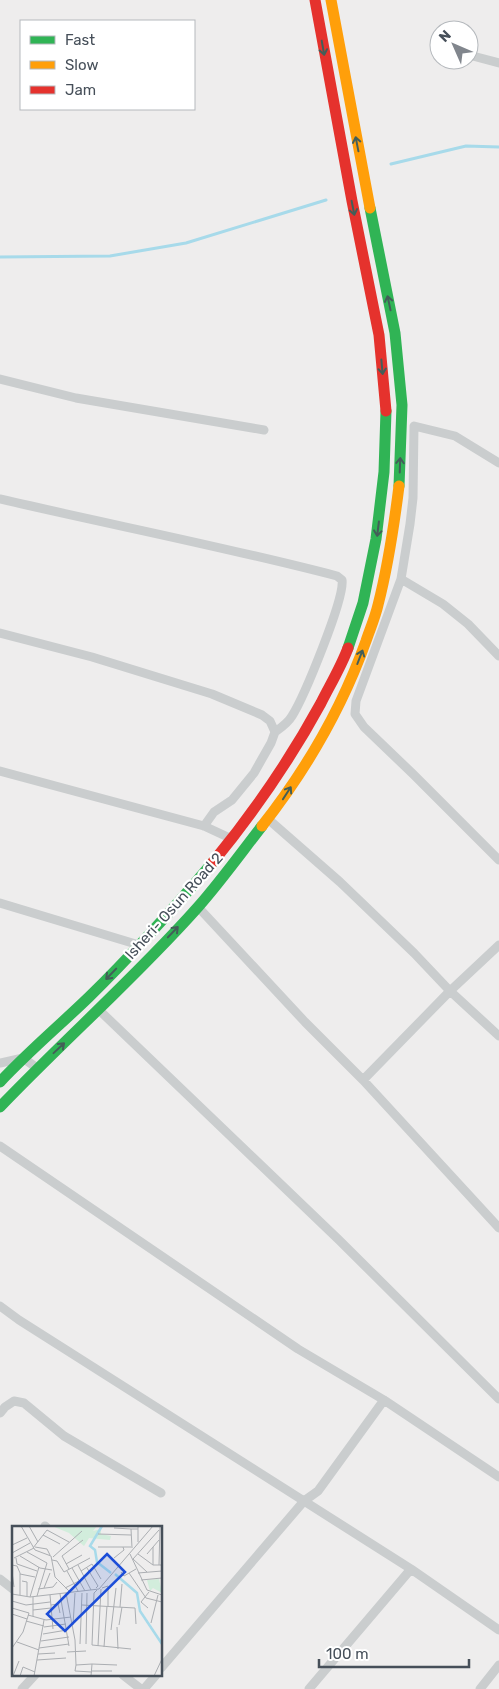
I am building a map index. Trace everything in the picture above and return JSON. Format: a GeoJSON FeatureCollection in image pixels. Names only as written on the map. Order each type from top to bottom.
{"type":"FeatureCollection","features":[{"type":"Feature","properties":{"kind":"main road"},"geometry":{"type":"LineString","coordinates":[[0,1082],[89,997],[139,945],[180,901],[232,839],[284,768],[322,701],[343,661],[363,603],[376,539],[384,472],[386,405],[380,335],[350,192],[315,0]]}},
{"type":"Feature","properties":{"kind":"main road","name":"Isheri- Osun Road 2"},"geometry":{"type":"LineString","coordinates":[[0,1107],[37,1068],[99,1010],[198,907],[285,797],[328,728],[358,663],[378,607],[390,551],[400,472],[402,405],[395,333],[364,180],[331,0]]}},
{"type":"Feature","properties":{"kind":"street"},"geometry":{"type":"LineString","coordinates":[[479,58],[499,63]]}},
{"type":"Feature","properties":{"kind":"street"},"geometry":{"type":"LineString","coordinates":[[0,379],[76,398],[264,430]]}},
{"type":"Feature","properties":{"kind":"street"},"geometry":{"type":"LineString","coordinates":[[499,463],[455,436],[414,426],[413,498],[401,579],[356,701],[355,714],[364,727],[499,860]]}},
{"type":"Feature","properties":{"kind":"street"},"geometry":{"type":"LineString","coordinates":[[0,499],[225,548],[337,576],[342,580],[343,585],[329,629],[292,717],[275,732],[271,743],[250,778],[232,800],[214,812],[204,826]]}},
{"type":"Feature","properties":{"kind":"street"},"geometry":{"type":"LineString","coordinates":[[401,579],[443,604],[468,624],[499,656]]}},
{"type":"Feature","properties":{"kind":"street"},"geometry":{"type":"LineString","coordinates":[[0,633],[92,657],[212,694],[262,715],[270,722],[275,732]]}},
{"type":"Feature","properties":{"kind":"street"},"geometry":{"type":"LineString","coordinates":[[0,771],[204,826],[232,839]]}},
{"type":"Feature","properties":{"kind":"street"},"geometry":{"type":"LineString","coordinates":[[268,819],[340,882],[414,953],[450,991],[499,1036]]}},
{"type":"Feature","properties":{"kind":"street"},"geometry":{"type":"LineString","coordinates":[[0,903],[139,945]]}},
{"type":"Feature","properties":{"kind":"street"},"geometry":{"type":"LineString","coordinates":[[198,907],[305,1022],[363,1080],[499,1228]]}},
{"type":"Feature","properties":{"kind":"street"},"geometry":{"type":"LineString","coordinates":[[363,1080],[450,991],[499,945]]}},
{"type":"Feature","properties":{"kind":"street"},"geometry":{"type":"LineString","coordinates":[[99,1010],[339,1240],[499,1399]]}},
{"type":"Feature","properties":{"kind":"street"},"geometry":{"type":"LineString","coordinates":[[0,1063],[23,1058],[37,1068]]}},
{"type":"Feature","properties":{"kind":"street"},"geometry":{"type":"LineString","coordinates":[[0,1146],[298,1349],[384,1400],[499,1476]]}},
{"type":"Feature","properties":{"kind":"street"},"geometry":{"type":"LineString","coordinates":[[0,1306],[19,1320],[411,1569],[499,1630]]}},
{"type":"Feature","properties":{"kind":"street"},"geometry":{"type":"LineString","coordinates":[[162,1667],[304,1501],[318,1491],[384,1400]]}},
{"type":"Feature","properties":{"kind":"street"},"geometry":{"type":"LineString","coordinates":[[0,1413],[14,1401],[24,1403],[64,1436],[160,1493]]}},
{"type":"Feature","properties":{"kind":"street"},"geometry":{"type":"LineString","coordinates":[[309,1689],[411,1569]]}},
{"type":"Feature","properties":{"kind":"street"},"geometry":{"type":"LineString","coordinates":[[0,1579],[12,1588]]}},
{"type":"Feature","properties":{"kind":"street"},"geometry":{"type":"LineString","coordinates":[[480,1689],[499,1665]]}},
{"type":"Feature","properties":{"kind":"street"},"geometry":{"type":"LineString","coordinates":[[22,1689],[34,1676]]}},
{"type":"Feature","properties":{"kind":"street"},"geometry":{"type":"LineString","coordinates":[[124,1676],[142,1689],[155,1676]]}},
{"type":"Feature","properties":{"kind":"waterway"},"geometry":{"type":"LineString","coordinates":[[391,164],[466,146],[499,147]]}},
{"type":"Feature","properties":{"kind":"waterway"},"geometry":{"type":"LineString","coordinates":[[0,257],[110,256],[186,243],[326,200]]}},
{"type":"Feature","properties":{"kind":"traffic: fast"},"geometry":{"type":"LineString","coordinates":[[370,208],[395,333],[402,405],[399,486]]}},
{"type":"Feature","properties":{"kind":"traffic: fast"},"geometry":{"type":"LineString","coordinates":[[348,648],[363,603],[376,539],[384,472],[386,411]]}},
{"type":"Feature","properties":{"kind":"traffic: fast"},"geometry":{"type":"LineString","coordinates":[[0,1107],[174,933],[215,887],[262,826]]}},
{"type":"Feature","properties":{"kind":"traffic: fast"},"geometry":{"type":"LineString","coordinates":[[0,1082],[121,964],[213,862]]}},
{"type":"Feature","properties":{"kind":"traffic: slow"},"geometry":{"type":"LineString","coordinates":[[331,0],[370,208]]}},
{"type":"Feature","properties":{"kind":"traffic: slow"},"geometry":{"type":"LineString","coordinates":[[262,826],[322,738],[356,666],[374,619],[382,590],[399,486]]}},
{"type":"Feature","properties":{"kind":"traffic: jam"},"geometry":{"type":"LineString","coordinates":[[315,0],[379,335],[386,411]]}},
{"type":"Feature","properties":{"kind":"traffic: jam"},"geometry":{"type":"LineString","coordinates":[[213,862],[257,805],[284,765],[321,703],[348,648]]}}]}
